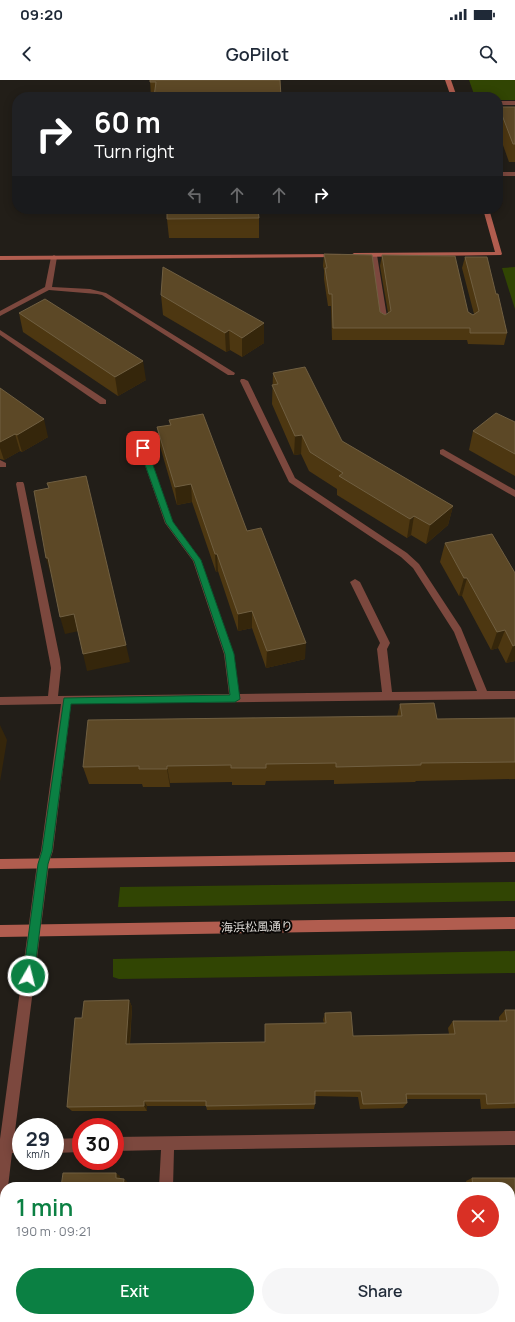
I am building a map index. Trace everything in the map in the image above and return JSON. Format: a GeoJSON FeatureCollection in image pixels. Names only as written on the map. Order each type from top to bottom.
{"type":"FeatureCollection","features":[{"type":"Feature","properties":{"kind":"street"},"geometry":{"type":"LineString","coordinates":[[448,80],[452,92]]}},
{"type":"Feature","properties":{"kind":"street"},"geometry":{"type":"LineString","coordinates":[[503,103],[515,103]]}},
{"type":"Feature","properties":{"kind":"street"},"geometry":{"type":"LineString","coordinates":[[503,174],[515,174]]}},
{"type":"Feature","properties":{"kind":"street"},"geometry":{"type":"LineString","coordinates":[[350,255],[454,258],[499,254],[487,214]]}},
{"type":"Feature","properties":{"kind":"street"},"geometry":{"type":"LineString","coordinates":[[0,258],[342,255]]}},
{"type":"Feature","properties":{"kind":"street"},"geometry":{"type":"LineString","coordinates":[[374,255],[384,323]]}},
{"type":"Feature","properties":{"kind":"street"},"geometry":{"type":"LineString","coordinates":[[48,288],[54,257]]}},
{"type":"Feature","properties":{"kind":"street"},"geometry":{"type":"LineString","coordinates":[[0,314],[48,288],[62,291],[94,290],[104,294],[231,373]]}},
{"type":"Feature","properties":{"kind":"street"},"geometry":{"type":"LineString","coordinates":[[0,332],[103,402]]}},
{"type":"Feature","properties":{"kind":"street"},"geometry":{"type":"LineString","coordinates":[[244,381],[292,480],[404,555],[416,566],[458,631],[484,696]]}},
{"type":"Feature","properties":{"kind":"street"},"geometry":{"type":"LineString","coordinates":[[143,448],[170,523],[197,560],[229,654],[235,699]]}},
{"type":"Feature","properties":{"kind":"street"},"geometry":{"type":"LineString","coordinates":[[443,452],[515,494]]}},
{"type":"Feature","properties":{"kind":"street"},"geometry":{"type":"LineString","coordinates":[[20,484],[55,659],[56,668],[53,701]]}},
{"type":"Feature","properties":{"kind":"street"},"geometry":{"type":"LineString","coordinates":[[355,582],[385,643],[382,649],[388,697]]}},
{"type":"Feature","properties":{"kind":"street"},"geometry":{"type":"LineString","coordinates":[[0,701],[515,695]]}},
{"type":"Feature","properties":{"kind":"street"},"geometry":{"type":"LineString","coordinates":[[1,1182],[3,1146],[43,864],[47,851],[67,700]]}},
{"type":"Feature","properties":{"kind":"street"},"geometry":{"type":"LineString","coordinates":[[0,864],[515,857]]}},
{"type":"Feature","properties":{"kind":"street","name":"海浜松風通り"},"geometry":{"type":"LineString","coordinates":[[0,931],[515,923]]}},
{"type":"Feature","properties":{"kind":"street"},"geometry":{"type":"LineString","coordinates":[[124,1144],[515,1138]]}},
{"type":"Feature","properties":{"kind":"street"},"geometry":{"type":"LineString","coordinates":[[166,1182],[168,1144]]}},
{"type":"Feature","properties":{"kind":"green space"},"geometry":{"type":"Polygon","coordinates":[[[469,80],[515,80],[515,100],[503,100],[503,92],[473,92],[469,80]]]}},
{"type":"Feature","properties":{"kind":"green space"},"geometry":{"type":"Polygon","coordinates":[[[515,267],[515,309],[502,268],[515,267]]]}},
{"type":"Feature","properties":{"kind":"green space"},"geometry":{"type":"Polygon","coordinates":[[[515,882],[515,901],[118,907],[120,887],[515,882]]]}},
{"type":"Feature","properties":{"kind":"green space"},"geometry":{"type":"Polygon","coordinates":[[[515,951],[515,973],[119,979],[113,977],[113,959],[515,951]]]}},
{"type":"Feature","properties":{"kind":"building"},"geometry":{"type":"Polygon","coordinates":[[[150,80],[280,80],[281,92],[155,92],[156,82],[150,82],[150,80]]]}},
{"type":"Feature","properties":{"kind":"building"},"geometry":{"type":"Polygon","coordinates":[[[503,107],[515,107],[515,144],[513,144],[503,118],[503,107]]]}},
{"type":"Feature","properties":{"kind":"building"},"geometry":{"type":"Polygon","coordinates":[[[167,214],[259,214],[259,218],[167,219],[167,214]]]}},
{"type":"Feature","properties":{"kind":"building"},"geometry":{"type":"Polygon","coordinates":[[[324,254],[372,255],[380,312],[385,315],[391,311],[382,255],[455,256],[468,312],[473,315],[479,311],[465,257],[487,257],[496,294],[498,294],[507,333],[470,333],[470,328],[333,328],[332,294],[329,294],[325,268],[327,268],[324,254]]]}},
{"type":"Feature","properties":{"kind":"building"},"geometry":{"type":"Polygon","coordinates":[[[163,267],[264,323],[242,338],[229,330],[225,333],[161,295],[163,267]]]}},
{"type":"Feature","properties":{"kind":"building"},"geometry":{"type":"Polygon","coordinates":[[[45,299],[143,361],[115,377],[19,313],[45,299]]]}},
{"type":"Feature","properties":{"kind":"building"},"geometry":{"type":"Polygon","coordinates":[[[305,367],[342,441],[453,506],[430,525],[414,516],[410,519],[339,476],[343,473],[310,452],[302,435],[295,436],[272,385],[278,384],[273,373],[305,367]]]}},
{"type":"Feature","properties":{"kind":"building"},"geometry":{"type":"Polygon","coordinates":[[[0,388],[44,419],[17,435],[15,434],[0,442],[0,388]]]}},
{"type":"Feature","properties":{"kind":"building"},"geometry":{"type":"Polygon","coordinates":[[[496,413],[515,422],[515,454],[473,431],[496,413]]]}},
{"type":"Feature","properties":{"kind":"building"},"geometry":{"type":"Polygon","coordinates":[[[203,414],[247,531],[261,528],[306,643],[267,651],[252,611],[238,614],[217,554],[215,554],[191,484],[175,487],[157,427],[171,425],[169,420],[203,414]]]}},
{"type":"Feature","properties":{"kind":"building"},"geometry":{"type":"Polygon","coordinates":[[[86,476],[126,645],[83,654],[74,614],[60,617],[48,558],[46,558],[34,491],[49,488],[47,483],[86,476]]]}},
{"type":"Feature","properties":{"kind":"building"},"geometry":{"type":"Polygon","coordinates":[[[492,534],[515,573],[515,645],[513,646],[505,630],[497,632],[467,578],[464,578],[445,543],[492,534]]]}},
{"type":"Feature","properties":{"kind":"building"},"geometry":{"type":"Polygon","coordinates":[[[434,703],[437,719],[515,718],[515,762],[421,763],[421,765],[336,767],[336,763],[266,764],[266,768],[231,768],[231,765],[167,766],[167,769],[139,769],[139,766],[83,767],[88,720],[402,716],[400,704],[434,703]]]}},
{"type":"Feature","properties":{"kind":"building"},"geometry":{"type":"Polygon","coordinates":[[[129,1000],[126,1044],[265,1042],[265,1024],[326,1023],[325,1013],[351,1012],[353,1036],[455,1034],[453,1021],[507,1021],[505,1010],[515,1010],[515,1103],[487,1104],[486,1094],[406,1094],[407,1103],[363,1104],[361,1091],[315,1091],[315,1104],[206,1106],[206,1101],[144,1101],[144,1106],[67,1107],[75,1018],[82,1018],[84,1001],[129,1000]]]}},
{"type":"Feature","properties":{"kind":"building"},"geometry":{"type":"Polygon","coordinates":[[[63,1173],[116,1173],[116,1178],[124,1179],[124,1182],[62,1182],[63,1173]]]}},
{"type":"Feature","properties":{"kind":"building"},"geometry":{"type":"Polygon","coordinates":[[[472,1178],[515,1178],[515,1182],[472,1182],[472,1178]]]}},
{"type":"Feature","properties":{"kind":"route"},"geometry":{"type":"LineString","coordinates":[[28,976],[43,864],[47,851],[67,700],[235,699],[229,654],[197,560],[174,531],[166,515],[143,448]]}}]}
